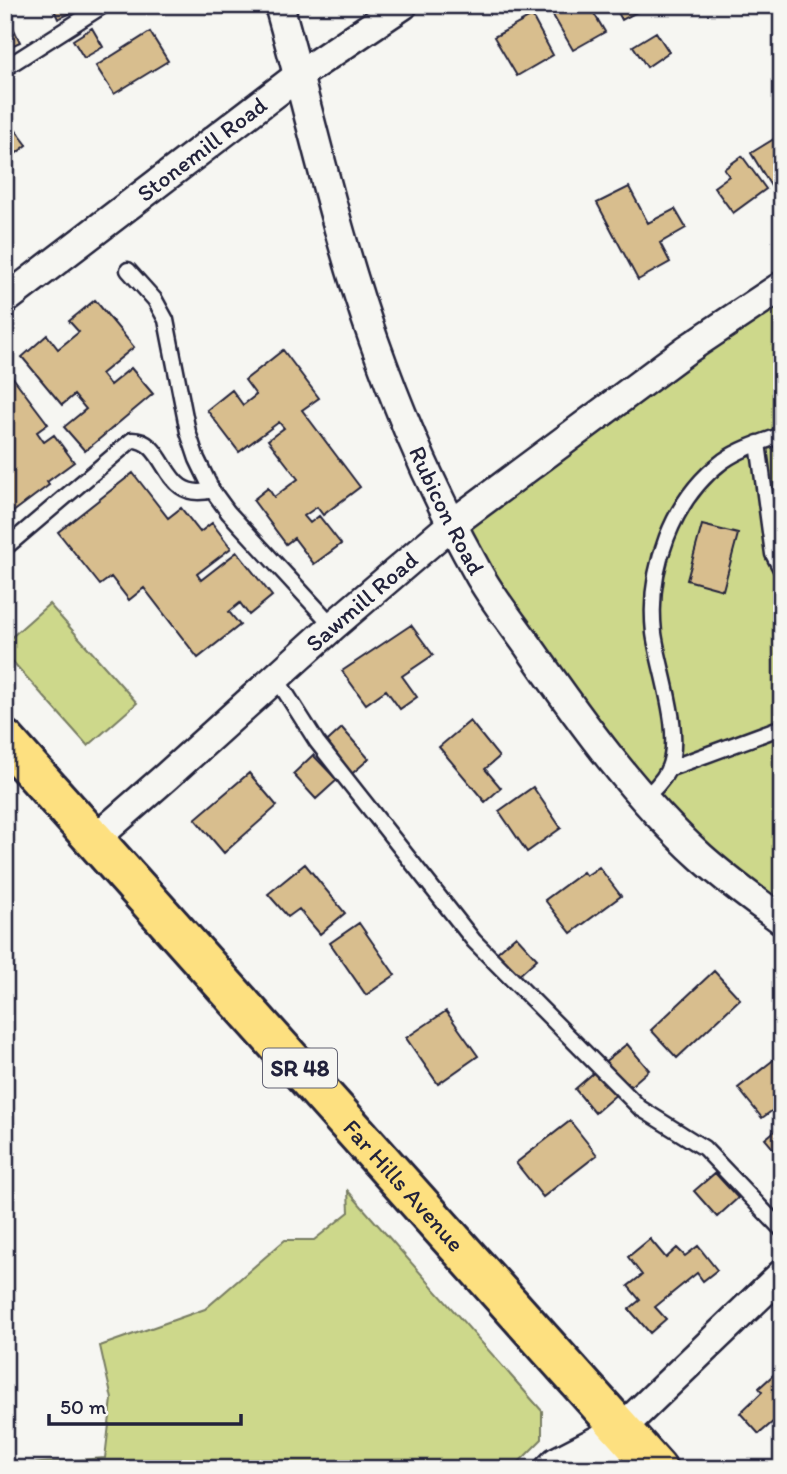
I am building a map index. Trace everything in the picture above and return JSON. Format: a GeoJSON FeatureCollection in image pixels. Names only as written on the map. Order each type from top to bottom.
{"type":"FeatureCollection","features":[{"type":"Feature","properties":{"kind":"main road","name":"SR 48"},"geometry":{"type":"LineString","coordinates":[[5,740],[95,839]]}},
{"type":"Feature","properties":{"kind":"main road","name":"Far Hills Avenue"},"geometry":{"type":"LineString","coordinates":[[95,839],[657,1469]]}},
{"type":"Feature","properties":{"kind":"street","name":"Rubicon Road"},"geometry":{"type":"LineString","coordinates":[[279,5],[340,236],[374,341],[417,450],[479,574],[565,699],[643,798],[699,856],[782,920]]}},
{"type":"Feature","properties":{"kind":"street","name":"Stonemill Road"},"geometry":{"type":"LineString","coordinates":[[5,300],[299,75],[403,5]]}},
{"type":"Feature","properties":{"kind":"street","name":"Sawmill Road"},"geometry":{"type":"LineString","coordinates":[[95,839],[275,676],[452,524],[686,350],[782,286]]}},
{"type":"Feature","properties":{"kind":"street"},"geometry":{"type":"LineString","coordinates":[[598,1469],[622,1428],[782,1274]]}},
{"type":"Feature","properties":{"kind":"street"},"geometry":{"type":"LineString","coordinates":[[549,1469],[555,1462],[622,1428]]}},
{"type":"Feature","properties":{"kind":"lane"},"geometry":{"type":"LineString","coordinates":[[5,68],[104,5]]}},
{"type":"Feature","properties":{"kind":"lane"},"geometry":{"type":"LineString","coordinates":[[128,270],[155,300],[166,320],[188,432],[212,490],[228,512],[332,626]]}},
{"type":"Feature","properties":{"kind":"lane"},"geometry":{"type":"LineString","coordinates":[[643,798],[658,786],[668,769],[673,750],[654,632],[653,604],[659,567],[670,530],[690,495],[703,479],[725,460],[758,443],[782,435]]}},
{"type":"Feature","properties":{"kind":"lane"},"geometry":{"type":"LineString","coordinates":[[5,548],[132,440],[143,440],[152,445],[161,464],[177,484],[190,492],[212,490]]}},
{"type":"Feature","properties":{"kind":"lane"},"geometry":{"type":"LineString","coordinates":[[758,443],[773,554],[782,570]]}},
{"type":"Feature","properties":{"kind":"lane"},"geometry":{"type":"LineString","coordinates":[[275,676],[317,742],[474,941],[640,1108],[704,1148],[782,1230]]}},
{"type":"Feature","properties":{"kind":"lane"},"geometry":{"type":"LineString","coordinates":[[668,769],[782,727]]}},
{"type":"Feature","properties":{"kind":"green space"},"geometry":{"type":"Polygon","coordinates":[[[782,286],[782,920],[699,856],[452,524],[782,286]]]}},
{"type":"Feature","properties":{"kind":"green space"},"geometry":{"type":"Polygon","coordinates":[[[49,604],[137,703],[88,746],[5,653],[5,643],[49,604]]]}},
{"type":"Feature","properties":{"kind":"green space"},"geometry":{"type":"Polygon","coordinates":[[[348,1191],[542,1411],[542,1439],[512,1469],[5,1469],[5,1466],[105,1458],[112,1399],[100,1346],[205,1309],[285,1240],[314,1240],[349,1212],[348,1191]]]}},
{"type":"Feature","properties":{"kind":"building"},"geometry":{"type":"Polygon","coordinates":[[[52,5],[78,5],[80,9],[58,19],[52,5]]]}},
{"type":"Feature","properties":{"kind":"building"},"geometry":{"type":"Polygon","coordinates":[[[547,5],[589,5],[605,32],[573,50],[547,5]]]}},
{"type":"Feature","properties":{"kind":"building"},"geometry":{"type":"Polygon","coordinates":[[[614,5],[650,5],[622,20],[614,5]]]}},
{"type":"Feature","properties":{"kind":"building"},"geometry":{"type":"Polygon","coordinates":[[[532,16],[553,55],[517,76],[494,37],[532,16]]]}},
{"type":"Feature","properties":{"kind":"building"},"geometry":{"type":"Polygon","coordinates":[[[10,21],[20,42],[5,49],[5,23],[10,21]]]}},
{"type":"Feature","properties":{"kind":"building"},"geometry":{"type":"Polygon","coordinates":[[[92,28],[103,47],[84,58],[73,40],[92,28]]]}},
{"type":"Feature","properties":{"kind":"building"},"geometry":{"type":"Polygon","coordinates":[[[150,32],[168,61],[114,94],[96,66],[150,32]]]}},
{"type":"Feature","properties":{"kind":"building"},"geometry":{"type":"Polygon","coordinates":[[[656,32],[669,52],[647,67],[633,46],[656,32]]]}},
{"type":"Feature","properties":{"kind":"building"},"geometry":{"type":"Polygon","coordinates":[[[5,116],[27,145],[5,162],[5,116]]]}},
{"type":"Feature","properties":{"kind":"building"},"geometry":{"type":"Polygon","coordinates":[[[782,134],[782,186],[774,191],[751,153],[782,134]]]}},
{"type":"Feature","properties":{"kind":"building"},"geometry":{"type":"Polygon","coordinates":[[[742,156],[766,189],[733,213],[714,187],[729,176],[724,169],[742,156]]]}},
{"type":"Feature","properties":{"kind":"building"},"geometry":{"type":"Polygon","coordinates":[[[629,187],[648,223],[675,209],[686,228],[660,243],[670,262],[638,280],[597,203],[629,187]]]}},
{"type":"Feature","properties":{"kind":"building"},"geometry":{"type":"Polygon","coordinates":[[[95,300],[134,347],[101,374],[110,385],[131,368],[153,394],[85,451],[64,427],[86,409],[74,395],[62,405],[22,357],[47,335],[58,349],[79,332],[69,321],[95,300]]]}},
{"type":"Feature","properties":{"kind":"building"},"geometry":{"type":"Polygon","coordinates":[[[283,350],[319,398],[302,410],[360,487],[323,515],[317,507],[304,516],[310,523],[319,516],[341,544],[314,564],[294,538],[286,544],[253,500],[268,488],[274,497],[298,479],[268,440],[284,428],[279,422],[239,452],[207,410],[232,390],[243,405],[256,395],[245,380],[283,350]]]}},
{"type":"Feature","properties":{"kind":"building"},"geometry":{"type":"Polygon","coordinates":[[[8,371],[48,424],[37,432],[44,442],[54,435],[74,462],[47,482],[49,485],[5,518],[5,373],[8,371]]]}},
{"type":"Feature","properties":{"kind":"building"},"geometry":{"type":"Polygon","coordinates":[[[133,473],[168,518],[181,508],[200,532],[212,523],[231,548],[197,574],[201,580],[237,552],[272,596],[249,615],[240,603],[229,612],[240,625],[198,658],[144,588],[129,600],[111,577],[100,585],[58,532],[133,473]]]}},
{"type":"Feature","properties":{"kind":"building"},"geometry":{"type":"Polygon","coordinates":[[[702,525],[738,534],[723,590],[687,580],[702,525]]]}},
{"type":"Feature","properties":{"kind":"building"},"geometry":{"type":"Polygon","coordinates":[[[411,625],[433,655],[402,676],[417,697],[400,709],[386,690],[366,704],[342,671],[411,625]]]}},
{"type":"Feature","properties":{"kind":"building"},"geometry":{"type":"Polygon","coordinates":[[[470,721],[499,757],[485,769],[501,788],[485,802],[439,747],[470,721]]]}},
{"type":"Feature","properties":{"kind":"building"},"geometry":{"type":"Polygon","coordinates":[[[342,728],[369,759],[347,778],[320,748],[342,728]]]}},
{"type":"Feature","properties":{"kind":"building"},"geometry":{"type":"Polygon","coordinates":[[[313,755],[337,780],[316,799],[293,774],[313,755]]]}},
{"type":"Feature","properties":{"kind":"building"},"geometry":{"type":"Polygon","coordinates":[[[249,773],[277,806],[224,853],[195,819],[249,773]]]}},
{"type":"Feature","properties":{"kind":"building"},"geometry":{"type":"Polygon","coordinates":[[[533,787],[561,828],[527,852],[499,811],[533,787]]]}},
{"type":"Feature","properties":{"kind":"building"},"geometry":{"type":"Polygon","coordinates":[[[305,864],[345,913],[320,934],[299,909],[288,917],[268,894],[305,864]]]}},
{"type":"Feature","properties":{"kind":"building"},"geometry":{"type":"Polygon","coordinates":[[[599,867],[621,896],[571,933],[545,900],[583,872],[586,876],[599,867]]]}},
{"type":"Feature","properties":{"kind":"building"},"geometry":{"type":"Polygon","coordinates":[[[359,923],[395,975],[366,995],[330,943],[359,923]]]}},
{"type":"Feature","properties":{"kind":"building"},"geometry":{"type":"Polygon","coordinates":[[[516,936],[537,959],[516,978],[495,954],[516,936]]]}},
{"type":"Feature","properties":{"kind":"building"},"geometry":{"type":"Polygon","coordinates":[[[714,971],[740,999],[677,1058],[651,1030],[714,971]]]}},
{"type":"Feature","properties":{"kind":"building"},"geometry":{"type":"Polygon","coordinates":[[[446,1011],[478,1056],[438,1084],[406,1038],[446,1011]]]}},
{"type":"Feature","properties":{"kind":"building"},"geometry":{"type":"Polygon","coordinates":[[[627,1044],[649,1070],[626,1090],[603,1063],[627,1044]]]}},
{"type":"Feature","properties":{"kind":"building"},"geometry":{"type":"Polygon","coordinates":[[[781,1054],[782,1120],[773,1110],[762,1118],[738,1088],[781,1054]]]}},
{"type":"Feature","properties":{"kind":"building"},"geometry":{"type":"Polygon","coordinates":[[[598,1069],[619,1092],[595,1113],[575,1089],[598,1069]]]}},
{"type":"Feature","properties":{"kind":"building"},"geometry":{"type":"Polygon","coordinates":[[[570,1121],[597,1155],[543,1197],[516,1163],[570,1121]]]}},
{"type":"Feature","properties":{"kind":"building"},"geometry":{"type":"Polygon","coordinates":[[[782,1125],[782,1159],[765,1139],[782,1125]]]}},
{"type":"Feature","properties":{"kind":"building"},"geometry":{"type":"Polygon","coordinates":[[[715,1173],[738,1198],[717,1217],[694,1191],[715,1173]]]}},
{"type":"Feature","properties":{"kind":"building"},"geometry":{"type":"Polygon","coordinates":[[[650,1239],[666,1258],[677,1248],[685,1256],[698,1246],[717,1270],[703,1281],[697,1273],[655,1307],[666,1319],[650,1333],[629,1309],[640,1300],[628,1286],[642,1275],[628,1257],[650,1239]]]}},
{"type":"Feature","properties":{"kind":"building"},"geometry":{"type":"Polygon","coordinates":[[[782,1367],[782,1414],[759,1434],[740,1413],[762,1392],[759,1388],[782,1367]]]}}]}
